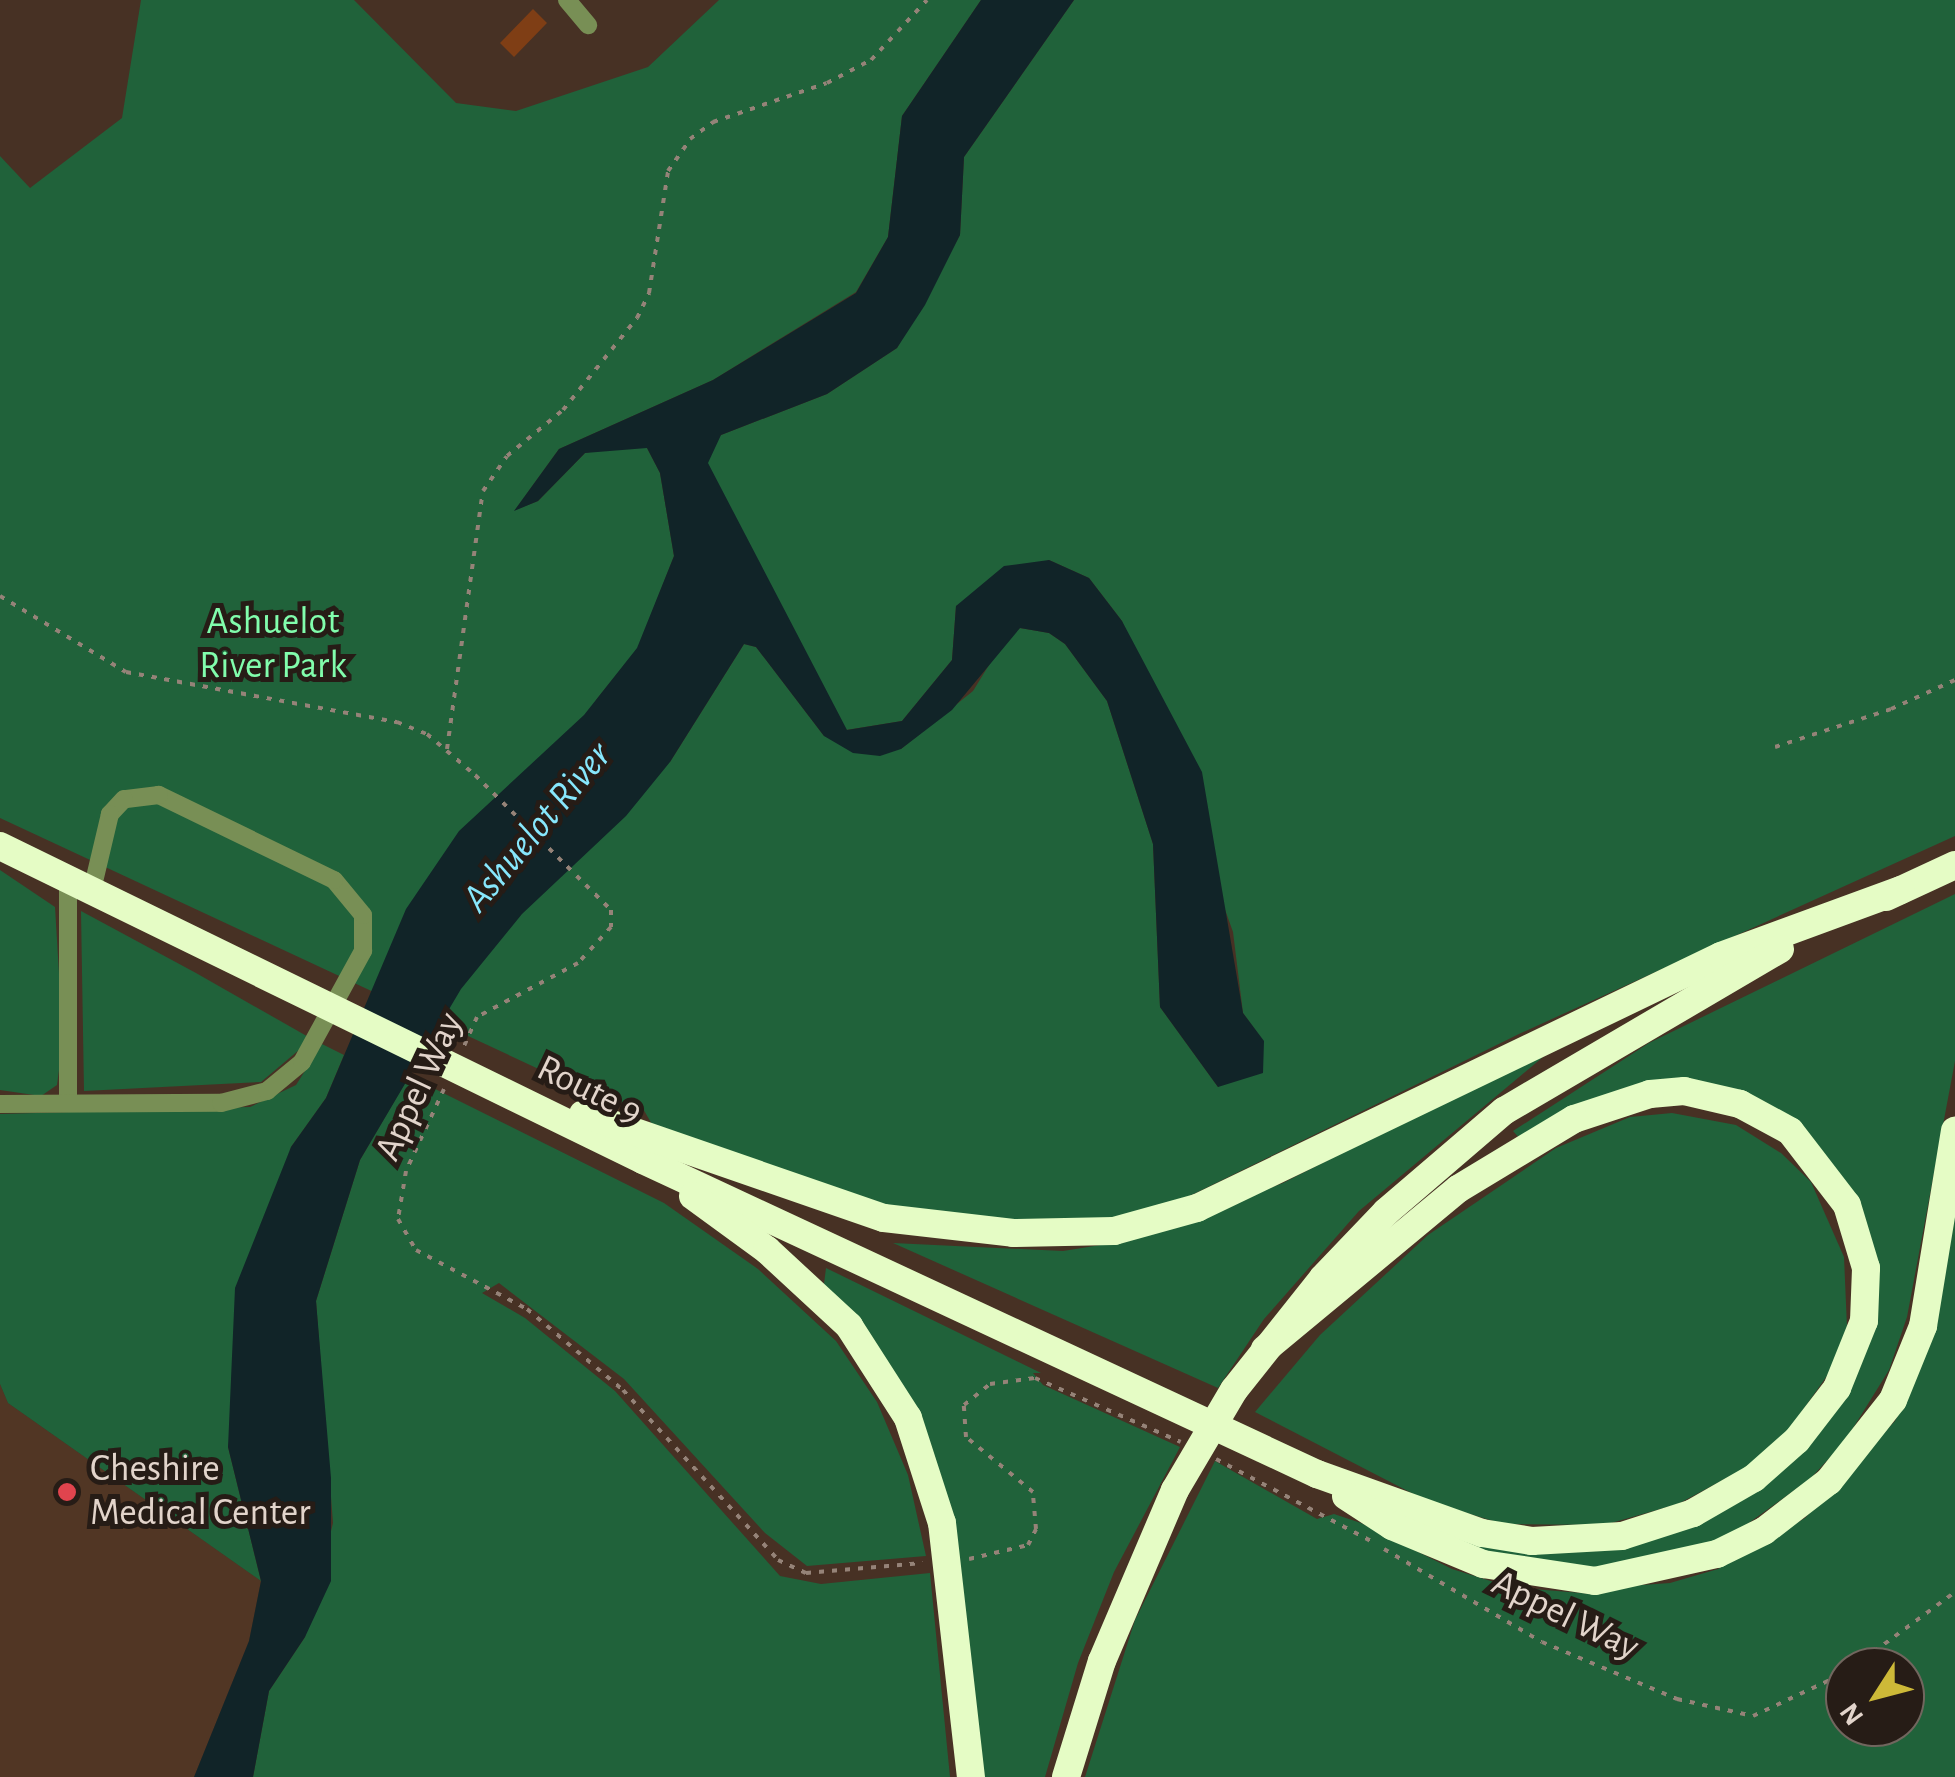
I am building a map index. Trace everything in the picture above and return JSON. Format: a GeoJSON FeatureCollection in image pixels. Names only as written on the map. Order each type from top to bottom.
{"type":"FeatureCollection","features":[{"type":"Feature","properties":{"kind":"highway","name":"Route 9"},"geometry":{"type":"LineString","coordinates":[[0,846],[643,1160],[1149,1392],[1318,1474]]}},
{"type":"Feature","properties":{"kind":"highway"},"geometry":{"type":"LineString","coordinates":[[1066,1777],[1147,1546],[1234,1390],[1265,1349],[1386,1212],[1504,1112],[1652,1019],[1955,865]]}},
{"type":"Feature","properties":{"kind":"highway"},"geometry":{"type":"LineString","coordinates":[[486,1082],[884,1218],[1092,1234],[1197,1208],[1721,956],[1900,890]]}},
{"type":"Feature","properties":{"kind":"highway"},"geometry":{"type":"LineString","coordinates":[[1265,1349],[1458,1189],[1537,1138],[1618,1101],[1684,1091],[1740,1104],[1790,1131],[1847,1204],[1866,1268],[1864,1321],[1854,1354],[1798,1440],[1754,1478],[1709,1505],[1622,1536],[1532,1541],[1468,1528],[1318,1474]]}},
{"type":"Feature","properties":{"kind":"highway"},"geometry":{"type":"LineString","coordinates":[[1318,1474],[1392,1526],[1483,1564],[1525,1573],[1595,1581],[1660,1570],[1717,1554],[1764,1530],[1828,1481],[1893,1400],[1924,1326],[1955,1131]]}},
{"type":"Feature","properties":{"kind":"highway"},"geometry":{"type":"LineString","coordinates":[[643,1160],[813,1290],[882,1370],[908,1418],[942,1523],[971,1777]]}},
{"type":"Feature","properties":{"kind":"street"},"geometry":{"type":"LineString","coordinates":[[567,0],[588,25]]}},
{"type":"Feature","properties":{"kind":"street"},"geometry":{"type":"LineString","coordinates":[[0,1104],[221,1103],[244,1100],[288,1078],[340,999],[366,928],[351,895],[334,880],[159,795],[124,799],[110,814],[80,884],[68,1102]]}},
{"type":"Feature","properties":{"kind":"path"},"geometry":{"type":"LineString","coordinates":[[446,750],[483,490],[500,463],[563,410],[637,318],[649,293],[668,171],[690,139],[713,122],[828,84],[872,60],[927,0]]}},
{"type":"Feature","properties":{"kind":"path","name":"Appel Way"},"geometry":{"type":"LineString","coordinates":[[0,596],[126,672],[397,722],[427,734],[476,776],[612,910],[611,927],[578,963],[478,1016],[462,1051]]}},
{"type":"Feature","properties":{"kind":"path"},"geometry":{"type":"LineString","coordinates":[[1775,748],[1891,709],[1955,680]]}},
{"type":"Feature","properties":{"kind":"path","name":"Appel Way"},"geometry":{"type":"LineString","coordinates":[[446,1085],[404,1187],[398,1219],[416,1250],[527,1309],[623,1390],[778,1560],[806,1573],[924,1563]]}},
{"type":"Feature","properties":{"kind":"path"},"geometry":{"type":"LineString","coordinates":[[969,1559],[1028,1545],[1038,1510],[1033,1492],[966,1437],[964,1405],[1000,1381],[1036,1378],[1130,1417]]}},
{"type":"Feature","properties":{"kind":"path","name":"Appel Way"},"geometry":{"type":"LineString","coordinates":[[1274,1488],[1542,1642],[1676,1699],[1752,1716],[1825,1682]]}},
{"type":"Feature","properties":{"kind":"path"},"geometry":{"type":"LineString","coordinates":[[1880,1647],[1955,1592]]}},
{"type":"Feature","properties":{"kind":"shaded area","name":"Cheshire Medical Center"},"geometry":{"type":"Polygon","coordinates":[[[0,1384],[8,1403],[261,1581],[249,1641],[194,1777],[0,1777],[0,1384]]]}},
{"type":"Feature","properties":{"kind":"green space","name":"Ashuelot River Park"},"geometry":{"type":"Polygon","coordinates":[[[141,0],[354,0],[456,103],[516,111],[648,67],[719,0],[981,0],[902,116],[888,237],[856,292],[713,380],[559,449],[515,510],[538,501],[585,453],[624,445],[647,448],[660,473],[674,556],[638,648],[596,700],[670,762],[744,644],[756,647],[824,736],[901,749],[973,691],[1005,639],[1020,628],[1049,633],[1065,644],[1107,701],[1153,844],[1160,1007],[1218,1087],[1264,1042],[1243,1013],[1233,932],[1122,621],[1089,578],[1049,560],[956,606],[952,660],[902,721],[846,730],[722,499],[707,463],[710,449],[721,435],[827,394],[897,348],[960,235],[964,157],[1074,0],[1955,0],[1955,836],[1521,1033],[1161,1210],[1081,1226],[872,1206],[653,1126],[642,1107],[601,1098],[0,818],[0,156],[30,188],[122,118],[141,0]]]}},
{"type":"Feature","properties":{"kind":"green space"},"geometry":{"type":"Polygon","coordinates":[[[0,870],[55,907],[63,1040],[57,1085],[41,1096],[0,1090],[0,870]]]}},
{"type":"Feature","properties":{"kind":"green space"},"geometry":{"type":"Polygon","coordinates":[[[1955,894],[1955,1061],[1907,1317],[1889,1370],[1845,1441],[1810,1479],[1739,1530],[1697,1549],[1630,1564],[1563,1570],[1483,1558],[1413,1518],[1590,1548],[1775,1470],[1870,1320],[1827,1163],[1704,1090],[1521,1140],[1513,1131],[1649,1043],[1955,894]]]}},
{"type":"Feature","properties":{"kind":"green space"},"geometry":{"type":"Polygon","coordinates":[[[81,911],[312,1039],[261,1082],[84,1091],[81,911]]]}},
{"type":"Feature","properties":{"kind":"green space"},"geometry":{"type":"Polygon","coordinates":[[[322,1044],[344,1055],[326,1098],[291,1147],[228,1447],[261,1581],[8,1403],[0,1384],[0,1114],[250,1107],[296,1085],[322,1044]]]}},
{"type":"Feature","properties":{"kind":"green space"},"geometry":{"type":"Polygon","coordinates":[[[1543,1057],[1359,1211],[1264,1319],[1218,1388],[893,1243],[1063,1251],[1132,1240],[1283,1183],[1523,1061],[1543,1057]]]}},
{"type":"Feature","properties":{"kind":"green space"},"geometry":{"type":"Polygon","coordinates":[[[409,1076],[664,1203],[758,1269],[836,1341],[877,1402],[908,1475],[926,1556],[807,1566],[765,1533],[624,1379],[499,1283],[482,1293],[525,1318],[615,1391],[780,1576],[821,1584],[930,1573],[950,1777],[253,1777],[269,1691],[305,1637],[333,1523],[316,1301],[360,1160],[409,1076]]]}},
{"type":"Feature","properties":{"kind":"green space"},"geometry":{"type":"Polygon","coordinates":[[[1672,1113],[1736,1125],[1781,1153],[1811,1182],[1844,1257],[1847,1327],[1829,1373],[1788,1431],[1747,1467],[1678,1504],[1604,1525],[1503,1524],[1427,1501],[1255,1412],[1320,1335],[1428,1235],[1556,1148],[1630,1117],[1672,1113]]]}},
{"type":"Feature","properties":{"kind":"green space"},"geometry":{"type":"Polygon","coordinates":[[[1955,1180],[1955,1777],[1085,1777],[1135,1620],[1215,1461],[1317,1519],[1334,1514],[1361,1523],[1452,1569],[1510,1587],[1593,1594],[1600,1588],[1670,1583],[1718,1569],[1805,1518],[1895,1421],[1912,1387],[1955,1180]]]}},
{"type":"Feature","properties":{"kind":"green space"},"geometry":{"type":"Polygon","coordinates":[[[826,1268],[1041,1373],[1033,1373],[1043,1385],[1180,1447],[1114,1572],[1078,1663],[1045,1777],[977,1777],[949,1523],[824,1284],[826,1268]]]}},
{"type":"Feature","properties":{"kind":"water","name":"Ashuelot River"},"geometry":{"type":"Polygon","coordinates":[[[981,0],[1074,0],[964,157],[960,235],[925,305],[897,348],[827,394],[721,435],[708,463],[847,730],[902,721],[952,660],[956,606],[1004,566],[1049,560],[1089,578],[1122,621],[1202,772],[1243,1013],[1264,1041],[1263,1073],[1218,1087],[1160,1007],[1153,844],[1107,701],[1065,644],[1049,633],[1020,628],[952,710],[901,749],[880,756],[853,753],[824,736],[756,647],[744,644],[670,762],[626,816],[522,914],[461,989],[360,1160],[316,1301],[331,1478],[331,1581],[305,1637],[269,1691],[253,1777],[194,1777],[249,1641],[261,1581],[228,1447],[235,1288],[291,1147],[326,1098],[406,909],[459,831],[584,715],[637,648],[674,556],[660,473],[647,448],[585,453],[538,501],[514,511],[559,449],[713,380],[856,293],[888,237],[902,116],[981,0]]]}},
{"type":"Feature","properties":{"kind":"building"},"geometry":{"type":"Polygon","coordinates":[[[533,9],[547,23],[514,57],[500,43],[533,9]]]}},
{"type":"Feature","properties":{"kind":"place","name":"Cheshire Medical Center"},"geometry":{"type":"Point","coordinates":[67,1492]}}]}
